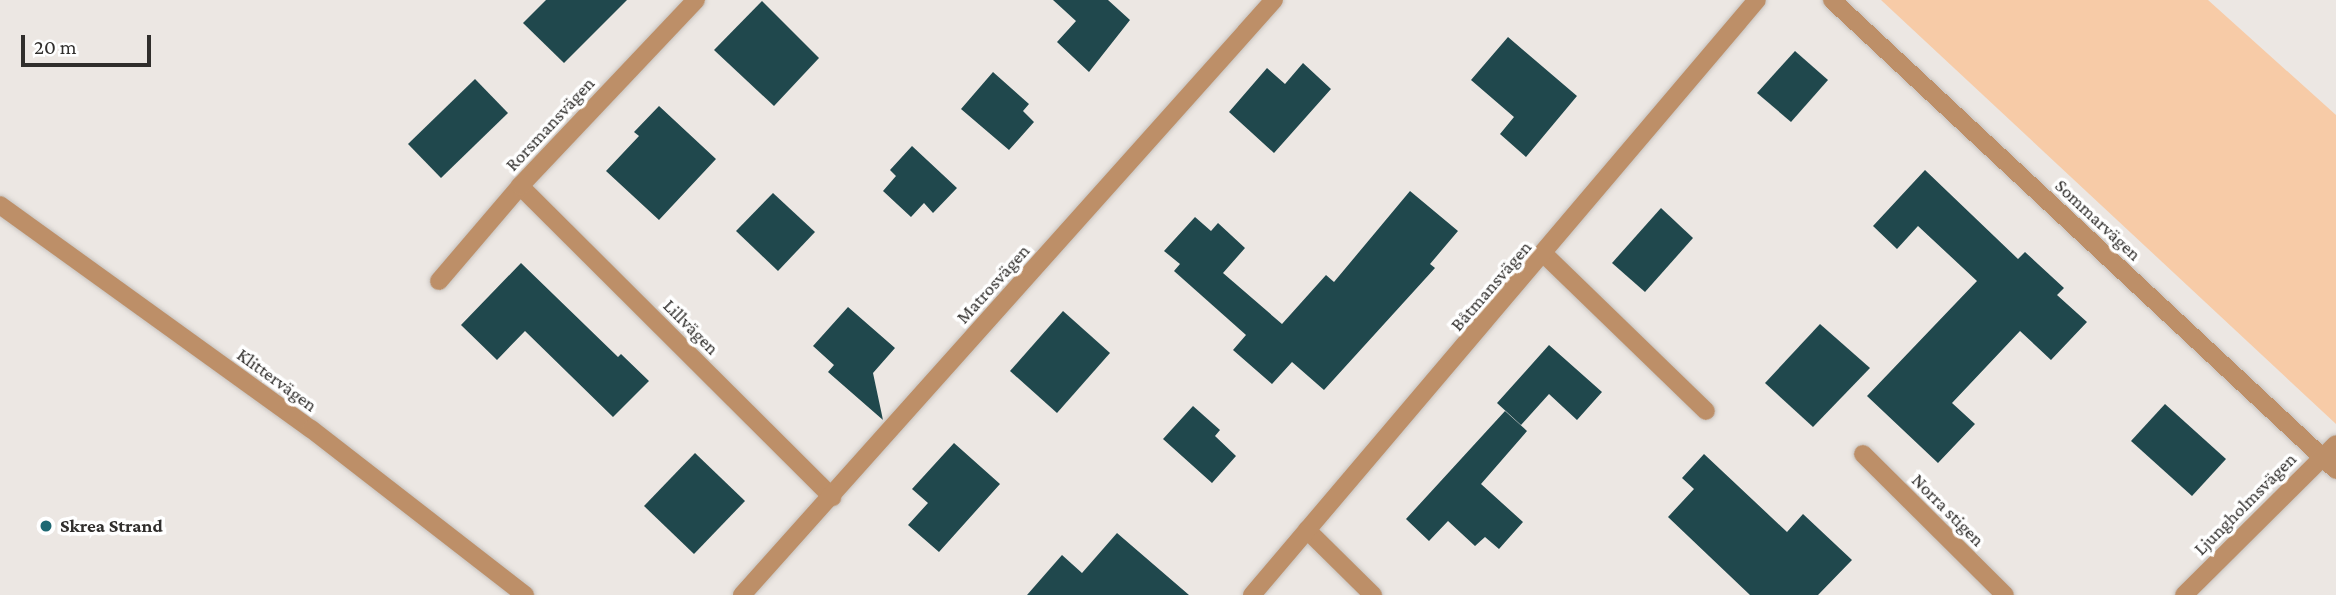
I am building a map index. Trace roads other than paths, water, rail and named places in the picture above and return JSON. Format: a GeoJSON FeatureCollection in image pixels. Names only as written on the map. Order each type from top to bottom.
{"type":"FeatureCollection","features":[{"type":"Feature","properties":{"kind":"street","name":"Rorsmansvägen"},"geometry":{"type":"LineString","coordinates":[[439,282],[520,186],[696,0]]}},
{"type":"Feature","properties":{"kind":"street","name":"Matrosvägen"},"geometry":{"type":"LineString","coordinates":[[742,595],[1275,0]]}},
{"type":"Feature","properties":{"kind":"street","name":"Båtmansvägen"},"geometry":{"type":"LineString","coordinates":[[1252,595],[1545,255],[1757,0]]}},
{"type":"Feature","properties":{"kind":"street","name":"Sommarvägen"},"geometry":{"type":"LineString","coordinates":[[1832,0],[2336,470]]}},
{"type":"Feature","properties":{"kind":"street","name":"Lillvägen"},"geometry":{"type":"LineString","coordinates":[[520,186],[832,497]]}},
{"type":"Feature","properties":{"kind":"street","name":"Klittervägen"},"geometry":{"type":"LineString","coordinates":[[0,205],[311,429],[525,595]]}},
{"type":"Feature","properties":{"kind":"street"},"geometry":{"type":"LineString","coordinates":[[1545,255],[1706,411]]}},
{"type":"Feature","properties":{"kind":"street","name":"Ljungholmsvägen"},"geometry":{"type":"LineString","coordinates":[[2185,595],[2336,443]]}},
{"type":"Feature","properties":{"kind":"street","name":"Norra stigen"},"geometry":{"type":"LineString","coordinates":[[1863,454],[2005,595]]}},
{"type":"Feature","properties":{"kind":"street"},"geometry":{"type":"LineString","coordinates":[[1307,530],[1373,595]]}},
{"type":"Feature","properties":{"kind":"place","name":"Skrea Strand"},"geometry":{"type":"Point","coordinates":[46,526]}}]}
